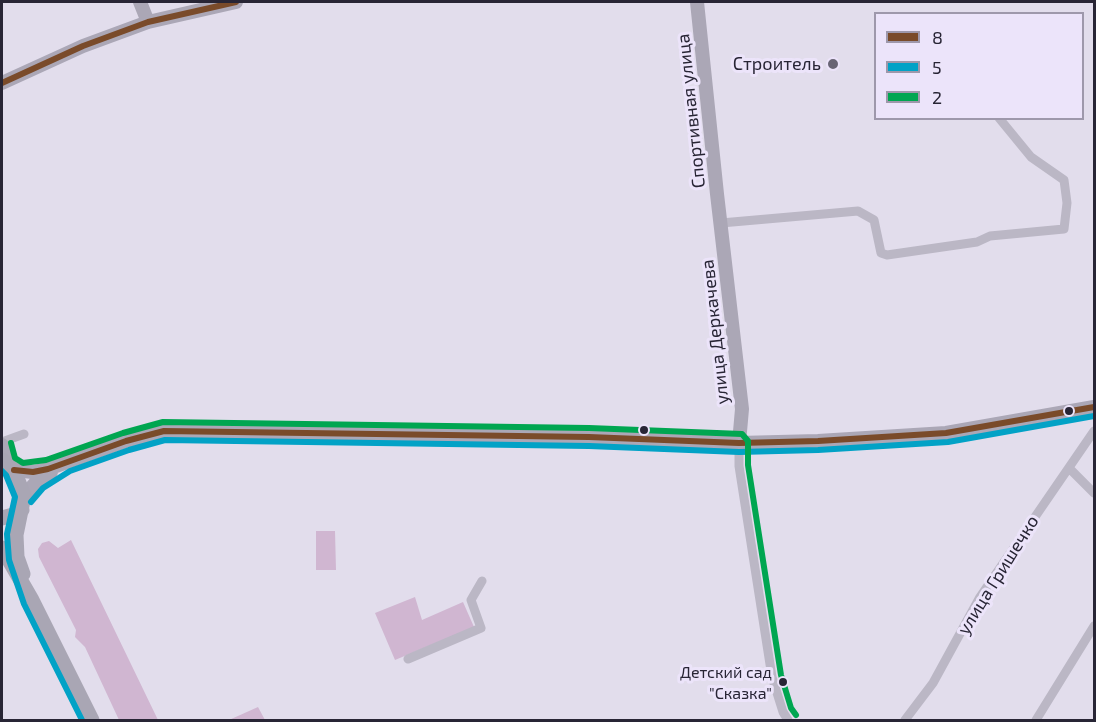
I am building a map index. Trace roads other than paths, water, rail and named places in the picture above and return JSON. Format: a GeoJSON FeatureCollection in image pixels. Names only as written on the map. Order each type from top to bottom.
{"type":"FeatureCollection","features":[{"type":"Feature","properties":{"kind":"main road"},"geometry":{"type":"LineString","coordinates":[[8,464],[23,503],[16,535],[17,556],[32,600]]}},
{"type":"Feature","properties":{"kind":"main road"},"geometry":{"type":"LineString","coordinates":[[2,518],[13,515],[23,503]]}},
{"type":"Feature","properties":{"kind":"main road"},"geometry":{"type":"LineString","coordinates":[[2,548],[32,600],[92,720]]}},
{"type":"Feature","properties":{"kind":"street"},"geometry":{"type":"LineString","coordinates":[[140,2],[148,22]]}},
{"type":"Feature","properties":{"kind":"street"},"geometry":{"type":"LineString","coordinates":[[2,83],[84,46],[148,22],[236,2]]}},
{"type":"Feature","properties":{"kind":"street","name":"Спортивная улица"},"geometry":{"type":"LineString","coordinates":[[697,2],[720,219]]}},
{"type":"Feature","properties":{"kind":"street"},"geometry":{"type":"LineString","coordinates":[[720,219],[858,211],[874,220],[881,253],[887,255],[977,242],[990,236],[1064,229],[1067,203],[1064,180],[1031,156],[1001,120]]}},
{"type":"Feature","properties":{"kind":"street","name":"улица Деркачева"},"geometry":{"type":"LineString","coordinates":[[720,219],[742,409],[739,443]]}},
{"type":"Feature","properties":{"kind":"street"},"geometry":{"type":"LineString","coordinates":[[24,434],[2,443],[8,464],[33,472],[66,463],[126,441],[164,431],[589,437],[739,443],[919,436],[1095,407]]}},
{"type":"Feature","properties":{"kind":"street","name":"улица Гришечко"},"geometry":{"type":"LineString","coordinates":[[905,720],[933,683],[980,597],[1095,431]]}},
{"type":"Feature","properties":{"kind":"street"},"geometry":{"type":"LineString","coordinates":[[739,443],[739,466],[772,677],[783,712],[788,720]]}},
{"type":"Feature","properties":{"kind":"street"},"geometry":{"type":"LineString","coordinates":[[23,503],[37,481],[66,463]]}},
{"type":"Feature","properties":{"kind":"street"},"geometry":{"type":"LineString","coordinates":[[1069,468],[1095,493]]}},
{"type":"Feature","properties":{"kind":"street"},"geometry":{"type":"LineString","coordinates":[[408,659],[481,628],[471,600],[482,581]]}},
{"type":"Feature","properties":{"kind":"street"},"geometry":{"type":"LineString","coordinates":[[1036,720],[1095,626]]}},
{"type":"Feature","properties":{"kind":"place","name":"Строитель"},"geometry":{"type":"Point","coordinates":[833,64]}},
{"type":"Feature","properties":{"kind":"place","name":"Детский сад \"Сказка\""},"geometry":{"type":"Point","coordinates":[783,682]}}]}
